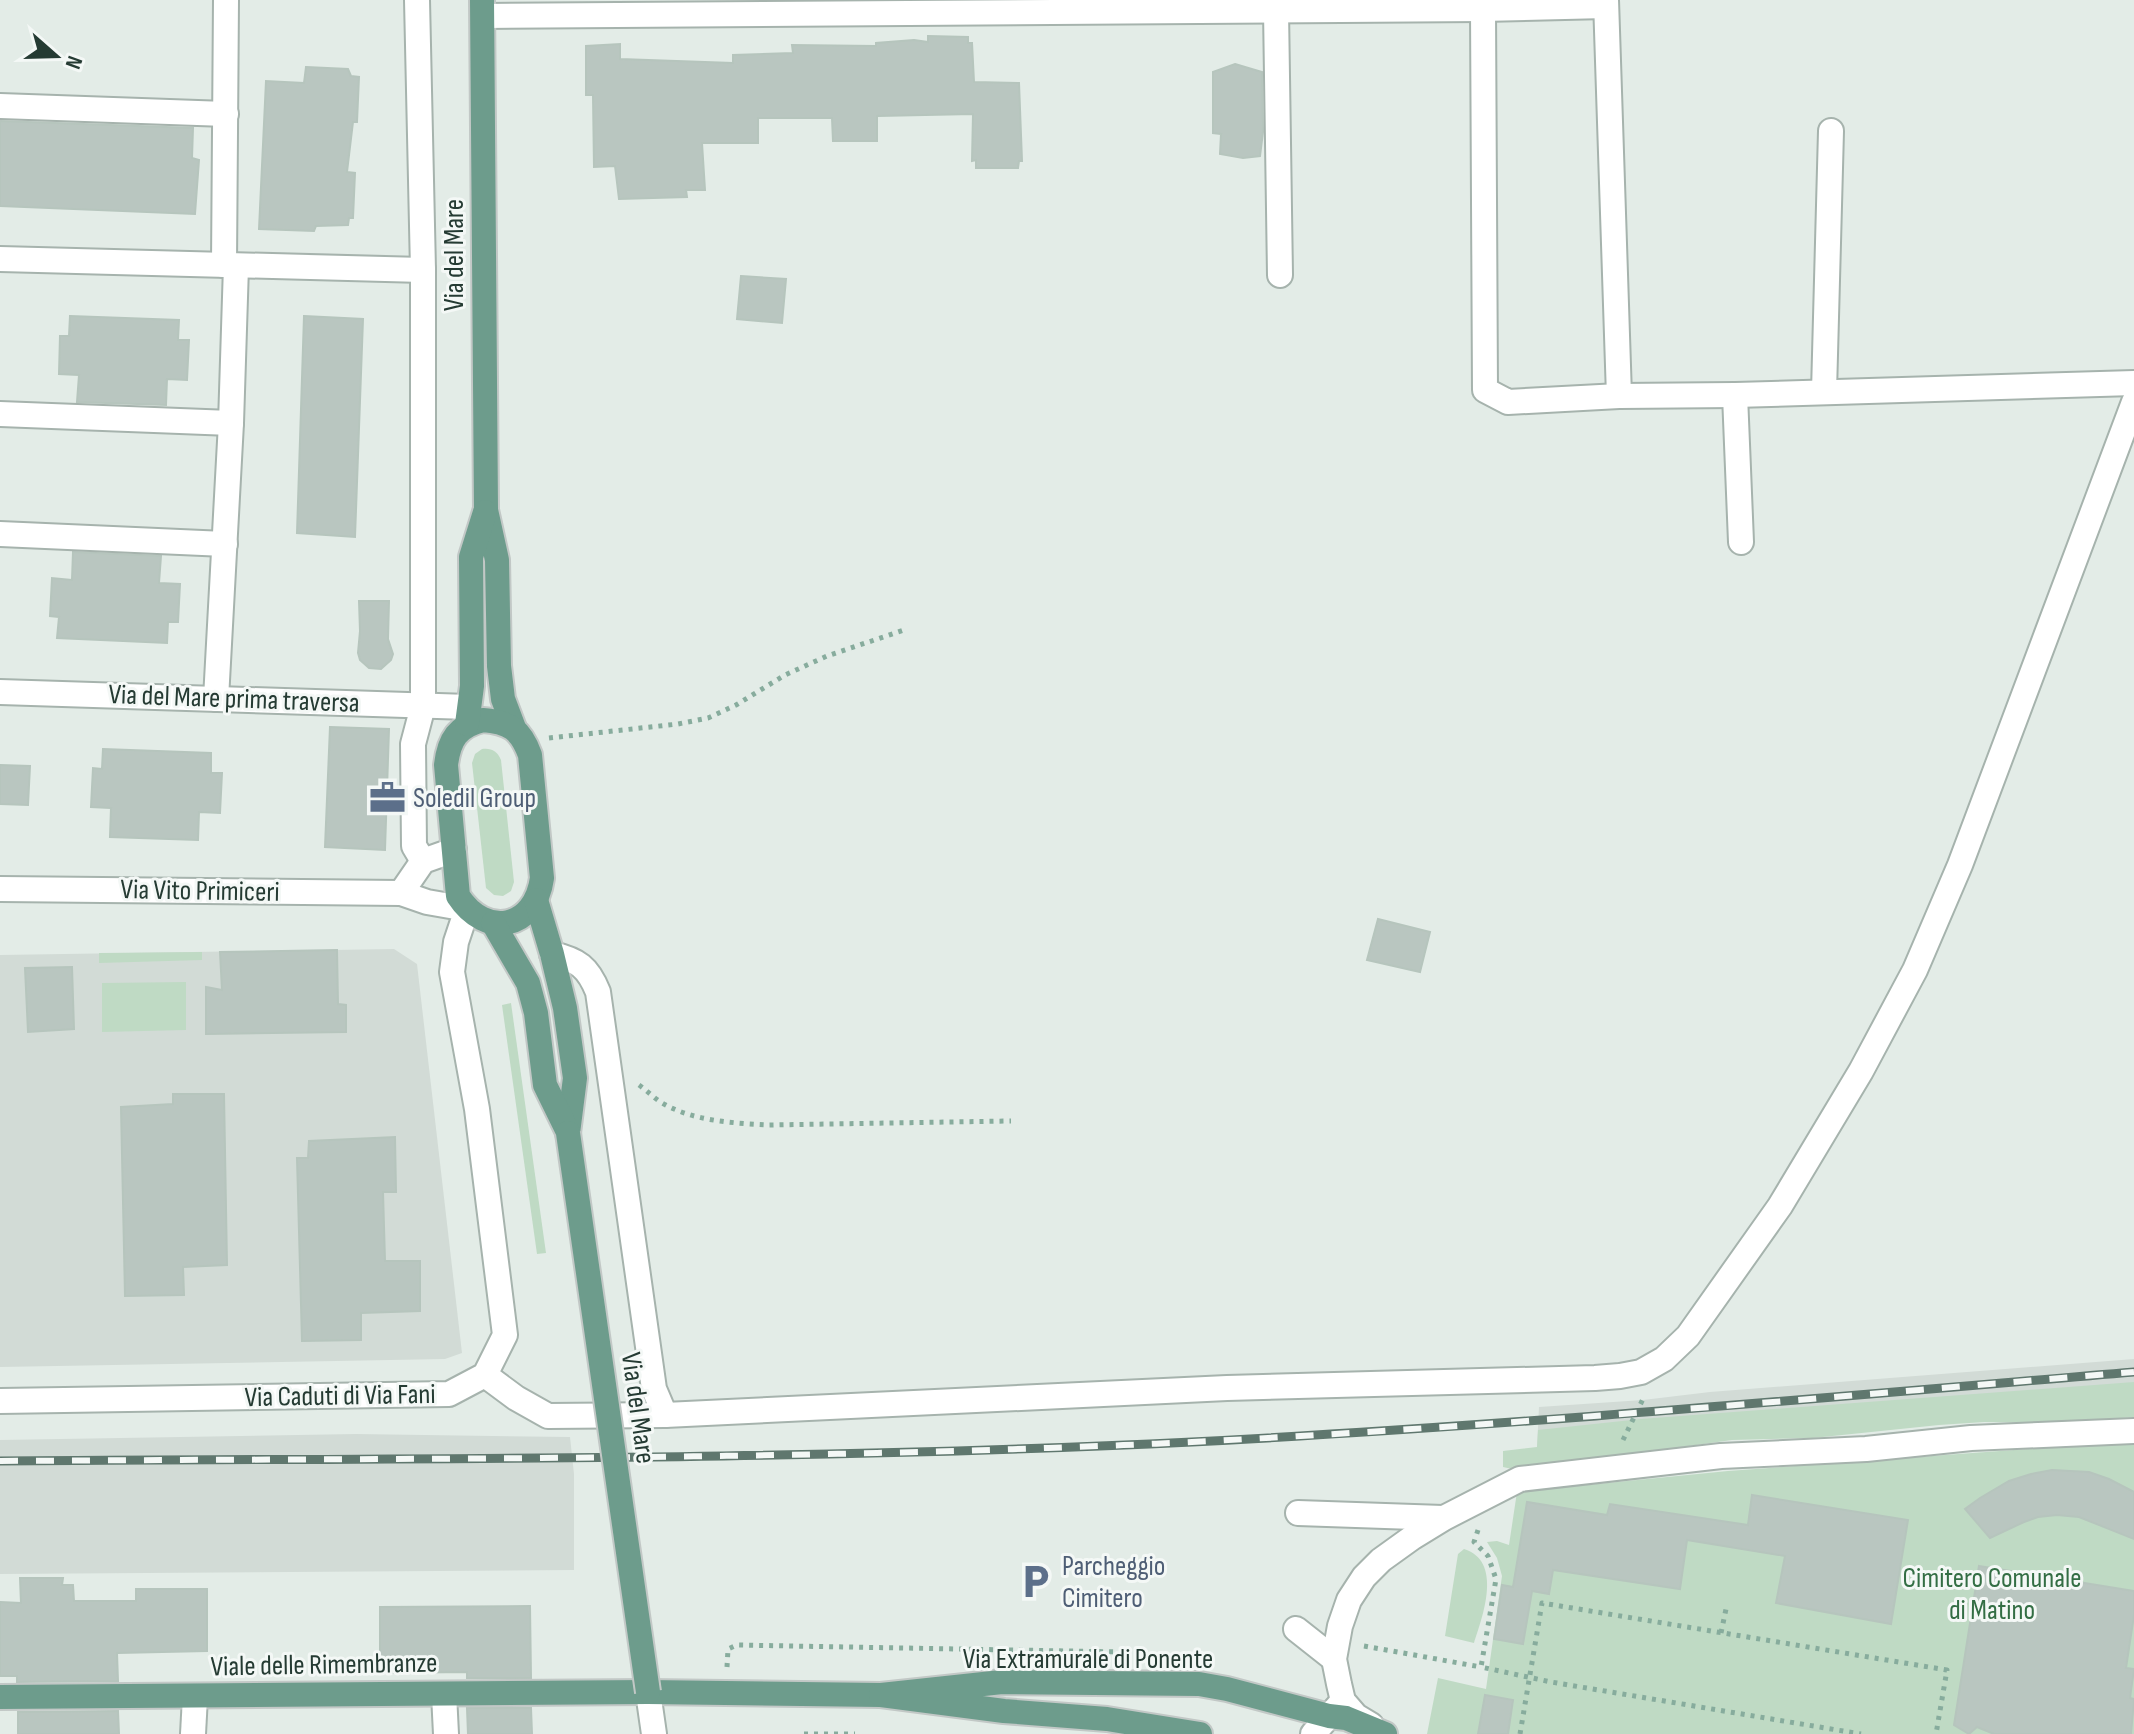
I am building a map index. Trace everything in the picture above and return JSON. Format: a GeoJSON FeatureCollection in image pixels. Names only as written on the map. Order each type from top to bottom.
{"type":"FeatureCollection","features":[{"type":"Feature","properties":{"kind":"main road","name":"Via del Mare"},"geometry":{"type":"LineString","coordinates":[[482,8],[486,510],[497,560],[499,666],[503,699],[530,755],[542,878],[536,900],[565,1008],[575,1078],[568,1133],[648,1692]]}},
{"type":"Feature","properties":{"kind":"main road","name":"Via del Mare"},"geometry":{"type":"LineString","coordinates":[[467,909],[458,896],[446,765],[448,749],[468,715],[472,686],[471,557],[486,510]]}},
{"type":"Feature","properties":{"kind":"main road"},"geometry":{"type":"LineString","coordinates":[[468,715],[499,721],[519,734]]}},
{"type":"Feature","properties":{"kind":"main road"},"geometry":{"type":"LineString","coordinates":[[467,909],[478,918],[493,923],[508,922],[522,916],[536,900]]}},
{"type":"Feature","properties":{"kind":"main road","name":"Via del Mare"},"geometry":{"type":"LineString","coordinates":[[493,923],[528,983],[536,1013],[545,1085],[568,1133]]}},
{"type":"Feature","properties":{"kind":"main road","name":"Via Extramurale di Ponente"},"geometry":{"type":"LineString","coordinates":[[881,1695],[1002,1682],[1199,1684],[1328,1717],[1346,1718],[1385,1734]]}},
{"type":"Feature","properties":{"kind":"main road","name":"Viale delle Rimembranze"},"geometry":{"type":"LineString","coordinates":[[0,1697],[648,1692]]}},
{"type":"Feature","properties":{"kind":"main road","name":"Via Extramurale di Ponente"},"geometry":{"type":"LineString","coordinates":[[648,1692],[881,1695],[1004,1711],[1107,1719],[1200,1734]]}},
{"type":"Feature","properties":{"kind":"street"},"geometry":{"type":"LineString","coordinates":[[216,699],[231,423],[226,0]]}},
{"type":"Feature","properties":{"kind":"street"},"geometry":{"type":"LineString","coordinates":[[417,0],[423,270],[423,706],[413,744],[414,846],[423,861]]}},
{"type":"Feature","properties":{"kind":"street"},"geometry":{"type":"LineString","coordinates":[[482,8],[1276,10],[1483,9],[1606,3],[1619,396]]}},
{"type":"Feature","properties":{"kind":"street"},"geometry":{"type":"LineString","coordinates":[[1483,9],[1485,390],[1508,402],[1619,396],[2134,383]]}},
{"type":"Feature","properties":{"kind":"street"},"geometry":{"type":"LineString","coordinates":[[1276,10],[1280,275]]}},
{"type":"Feature","properties":{"kind":"street"},"geometry":{"type":"LineString","coordinates":[[0,106],[226,114]]}},
{"type":"Feature","properties":{"kind":"street"},"geometry":{"type":"LineString","coordinates":[[1824,392],[1831,131]]}},
{"type":"Feature","properties":{"kind":"street"},"geometry":{"type":"LineString","coordinates":[[0,259],[423,270]]}},
{"type":"Feature","properties":{"kind":"street"},"geometry":{"type":"LineString","coordinates":[[1735,395],[1741,542]]}},
{"type":"Feature","properties":{"kind":"street"},"geometry":{"type":"LineString","coordinates":[[467,909],[456,942],[452,972],[477,1109],[505,1335],[485,1375],[548,1416],[665,1415],[1212,1389],[1595,1378],[1641,1372],[1664,1359],[1688,1336],[1780,1206],[1861,1071],[1915,970],[1960,865],[2134,402]]}},
{"type":"Feature","properties":{"kind":"street"},"geometry":{"type":"LineString","coordinates":[[0,414],[231,423]]}},
{"type":"Feature","properties":{"kind":"street"},"geometry":{"type":"LineString","coordinates":[[0,534],[225,544]]}},
{"type":"Feature","properties":{"kind":"street","name":"Via del Mare prima traversa"},"geometry":{"type":"LineString","coordinates":[[0,692],[423,706],[468,715]]}},
{"type":"Feature","properties":{"kind":"street"},"geometry":{"type":"LineString","coordinates":[[401,893],[423,861],[454,850]]}},
{"type":"Feature","properties":{"kind":"street","name":"Via Vito Primiceri"},"geometry":{"type":"LineString","coordinates":[[0,889],[401,893],[427,902],[467,909]]}},
{"type":"Feature","properties":{"kind":"street"},"geometry":{"type":"LineString","coordinates":[[552,954],[580,964],[592,976],[598,992],[654,1389],[665,1415]]}},
{"type":"Feature","properties":{"kind":"street","name":"Via Caduti di Via Fani"},"geometry":{"type":"LineString","coordinates":[[0,1401],[449,1394],[485,1375]]}},
{"type":"Feature","properties":{"kind":"street"},"geometry":{"type":"LineString","coordinates":[[1328,1717],[1340,1626],[1349,1600],[1364,1577],[1381,1560],[1444,1518],[1520,1479],[1721,1456],[1866,1449],[1971,1438],[2134,1431]]}},
{"type":"Feature","properties":{"kind":"street"},"geometry":{"type":"LineString","coordinates":[[1298,1513],[1444,1518]]}},
{"type":"Feature","properties":{"kind":"street"},"geometry":{"type":"LineString","coordinates":[[1296,1629],[1336,1650]]}},
{"type":"Feature","properties":{"kind":"street"},"geometry":{"type":"LineString","coordinates":[[648,1692],[654,1734]]}},
{"type":"Feature","properties":{"kind":"street"},"geometry":{"type":"LineString","coordinates":[[444,1694],[446,1734]]}},
{"type":"Feature","properties":{"kind":"street"},"geometry":{"type":"LineString","coordinates":[[193,1734],[195,1697]]}},
{"type":"Feature","properties":{"kind":"path"},"geometry":{"type":"LineString","coordinates":[[519,734],[678,724],[708,718],[785,675],[827,656],[904,630]]}},
{"type":"Feature","properties":{"kind":"path"},"geometry":{"type":"LineString","coordinates":[[639,1085],[661,1102],[695,1116],[734,1123],[1011,1121]]}},
{"type":"Feature","properties":{"kind":"path"},"geometry":{"type":"LineString","coordinates":[[1615,1468],[1617,1454],[1643,1400],[1641,1372]]}},
{"type":"Feature","properties":{"kind":"path"},"geometry":{"type":"LineString","coordinates":[[1474,1542],[1488,1556],[1496,1579],[1481,1667]]}},
{"type":"Feature","properties":{"kind":"path"},"geometry":{"type":"LineString","coordinates":[[1520,1734],[1542,1603],[1947,1670],[1936,1734]]}},
{"type":"Feature","properties":{"kind":"path"},"geometry":{"type":"LineString","coordinates":[[1721,1633],[1726,1609]]}},
{"type":"Feature","properties":{"kind":"path"},"geometry":{"type":"LineString","coordinates":[[1336,1650],[1481,1667],[1861,1734]]}},
{"type":"Feature","properties":{"kind":"path"},"geometry":{"type":"LineString","coordinates":[[804,1734],[855,1734]]}},
{"type":"Feature","properties":{"kind":"shaded area"},"geometry":{"type":"Polygon","coordinates":[[[394,949],[417,964],[462,1353],[445,1359],[0,1367],[0,955],[394,949]]]}},
{"type":"Feature","properties":{"kind":"shaded area"},"geometry":{"type":"Polygon","coordinates":[[[2134,1359],[2134,1398],[1537,1448],[1539,1407],[2134,1359]]]}},
{"type":"Feature","properties":{"kind":"shaded area"},"geometry":{"type":"Polygon","coordinates":[[[356,1434],[570,1437],[574,1474],[574,1570],[0,1574],[0,1440],[356,1434]]]}},
{"type":"Feature","properties":{"kind":"green space"},"geometry":{"type":"Polygon","coordinates":[[[482,749],[494,751],[501,760],[514,882],[511,891],[503,896],[494,895],[486,888],[472,763],[475,754],[482,749]]]}},
{"type":"Feature","properties":{"kind":"green space"},"geometry":{"type":"Polygon","coordinates":[[[202,952],[202,960],[99,963],[99,953],[202,952]]]}},
{"type":"Feature","properties":{"kind":"green space"},"geometry":{"type":"Polygon","coordinates":[[[186,982],[186,1030],[102,1032],[102,983],[186,982]]]}},
{"type":"Feature","properties":{"kind":"green space"},"geometry":{"type":"Polygon","coordinates":[[[511,1003],[546,1253],[537,1254],[502,1005],[511,1003]]]}},
{"type":"Feature","properties":{"kind":"green space"},"geometry":{"type":"Polygon","coordinates":[[[2134,1382],[2134,1417],[2061,1423],[1984,1422],[1813,1438],[1732,1440],[1517,1470],[1503,1467],[1503,1451],[1537,1447],[1538,1430],[1641,1419],[2134,1382]]]}},
{"type":"Feature","properties":{"kind":"green space","name":"Cimitero Comunale di Matino"},"geometry":{"type":"Polygon","coordinates":[[[2134,1441],[2134,1734],[1427,1734],[1438,1678],[1486,1689],[1502,1576],[1497,1558],[1487,1542],[1509,1545],[1517,1492],[1728,1471],[2134,1441]]]}},
{"type":"Feature","properties":{"kind":"green space"},"geometry":{"type":"Polygon","coordinates":[[[1464,1549],[1476,1555],[1487,1577],[1485,1605],[1474,1643],[1445,1636],[1458,1554],[1464,1549]]]}},
{"type":"Feature","properties":{"kind":"building"},"geometry":{"type":"Polygon","coordinates":[[[928,36],[968,37],[968,43],[972,43],[974,82],[1019,83],[1022,161],[1019,161],[1018,168],[976,168],[976,160],[972,161],[973,114],[877,116],[877,141],[833,141],[832,118],[758,118],[758,143],[702,143],[705,190],[686,190],[687,197],[619,199],[615,166],[594,167],[593,95],[586,95],[586,46],[620,44],[620,59],[733,63],[733,55],[793,53],[792,45],[876,46],[876,43],[914,40],[928,42],[928,36]]]}},
{"type":"Feature","properties":{"kind":"building"},"geometry":{"type":"Polygon","coordinates":[[[1235,64],[1262,72],[1263,132],[1260,156],[1243,158],[1220,154],[1221,134],[1213,133],[1213,72],[1235,64]]]}},
{"type":"Feature","properties":{"kind":"building"},"geometry":{"type":"Polygon","coordinates":[[[306,67],[348,69],[351,76],[359,77],[357,122],[353,122],[347,172],[355,173],[353,218],[349,218],[348,225],[316,226],[314,231],[259,229],[266,81],[304,83],[306,67]]]}},
{"type":"Feature","properties":{"kind":"building"},"geometry":{"type":"Polygon","coordinates":[[[0,121],[193,128],[192,158],[199,160],[195,214],[0,206],[0,121]]]}},
{"type":"Feature","properties":{"kind":"building"},"geometry":{"type":"Polygon","coordinates":[[[741,276],[786,279],[782,323],[737,319],[741,276]]]}},
{"type":"Feature","properties":{"kind":"building"},"geometry":{"type":"Polygon","coordinates":[[[70,316],[179,320],[178,340],[189,340],[187,380],[167,379],[166,405],[77,402],[79,375],[59,374],[60,336],[69,336],[70,316]]]}},
{"type":"Feature","properties":{"kind":"building"},"geometry":{"type":"Polygon","coordinates":[[[304,316],[363,319],[355,537],[297,533],[304,316]]]}},
{"type":"Feature","properties":{"kind":"building"},"geometry":{"type":"Polygon","coordinates":[[[73,552],[161,556],[159,583],[180,584],[178,622],[168,622],[167,643],[57,638],[59,617],[50,616],[52,578],[72,580],[73,552]]]}},
{"type":"Feature","properties":{"kind":"building"},"geometry":{"type":"Polygon","coordinates":[[[359,601],[389,601],[388,639],[393,654],[381,669],[369,668],[360,660],[359,601]]]}},
{"type":"Feature","properties":{"kind":"building"},"geometry":{"type":"Polygon","coordinates":[[[330,727],[389,729],[385,850],[325,847],[330,727]]]}},
{"type":"Feature","properties":{"kind":"building"},"geometry":{"type":"Polygon","coordinates":[[[103,749],[211,753],[211,773],[222,773],[220,813],[199,812],[198,840],[110,837],[111,808],[91,807],[93,768],[102,769],[103,749]]]}},
{"type":"Feature","properties":{"kind":"building"},"geometry":{"type":"Polygon","coordinates":[[[0,765],[30,766],[28,805],[0,804],[0,765]]]}},
{"type":"Feature","properties":{"kind":"building"},"geometry":{"type":"Polygon","coordinates":[[[1378,919],[1430,932],[1420,972],[1367,960],[1378,919]]]}},
{"type":"Feature","properties":{"kind":"building"},"geometry":{"type":"Polygon","coordinates":[[[337,950],[338,1004],[346,1005],[346,1032],[206,1034],[206,987],[222,990],[220,952],[337,950]]]}},
{"type":"Feature","properties":{"kind":"building"},"geometry":{"type":"Polygon","coordinates":[[[72,967],[74,1029],[28,1032],[25,968],[72,967]]]}},
{"type":"Feature","properties":{"kind":"building"},"geometry":{"type":"Polygon","coordinates":[[[173,1094],[224,1094],[227,1265],[183,1267],[184,1295],[125,1296],[121,1107],[173,1104],[173,1094]]]}},
{"type":"Feature","properties":{"kind":"building"},"geometry":{"type":"Polygon","coordinates":[[[395,1137],[396,1192],[383,1192],[385,1261],[420,1261],[420,1311],[361,1313],[361,1340],[302,1341],[297,1158],[308,1158],[309,1141],[395,1137]]]}},
{"type":"Feature","properties":{"kind":"building"},"geometry":{"type":"Polygon","coordinates":[[[2052,1470],[2089,1472],[2134,1492],[2134,1539],[2079,1517],[2057,1515],[2038,1517],[1990,1538],[1965,1509],[2009,1481],[2052,1470]]]}},
{"type":"Feature","properties":{"kind":"building"},"geometry":{"type":"Polygon","coordinates":[[[1752,1495],[1908,1520],[1891,1624],[1776,1603],[1785,1556],[1687,1540],[1680,1589],[1553,1570],[1549,1594],[1532,1591],[1523,1644],[1494,1639],[1502,1585],[1513,1587],[1527,1502],[1607,1515],[1610,1504],[1748,1525],[1752,1495]]]}},
{"type":"Feature","properties":{"kind":"building"},"geometry":{"type":"Polygon","coordinates":[[[1979,1566],[2134,1591],[2134,1615],[2126,1668],[2134,1669],[2130,1698],[2134,1699],[2131,1734],[1994,1734],[1977,1727],[1969,1734],[1954,1725],[1979,1566]]]}},
{"type":"Feature","properties":{"kind":"building"},"geometry":{"type":"Polygon","coordinates":[[[20,1578],[63,1578],[62,1585],[73,1585],[74,1601],[136,1601],[136,1589],[207,1589],[207,1651],[117,1653],[118,1681],[17,1682],[17,1676],[0,1676],[0,1602],[21,1603],[20,1578]]]}},
{"type":"Feature","properties":{"kind":"building"},"geometry":{"type":"Polygon","coordinates":[[[530,1606],[531,1678],[467,1678],[467,1672],[380,1673],[380,1607],[530,1606]]]}},
{"type":"Feature","properties":{"kind":"building"},"geometry":{"type":"Polygon","coordinates":[[[1485,1695],[1513,1700],[1508,1734],[1478,1734],[1485,1695]]]}},
{"type":"Feature","properties":{"kind":"building"},"geometry":{"type":"Polygon","coordinates":[[[467,1708],[531,1708],[532,1734],[468,1734],[467,1708]]]}},
{"type":"Feature","properties":{"kind":"building"},"geometry":{"type":"Polygon","coordinates":[[[118,1711],[119,1734],[18,1734],[18,1712],[118,1711]]]}},
{"type":"Feature","properties":{"kind":"railway"},"geometry":{"type":"LineString","coordinates":[[0,1461],[745,1456],[1192,1442],[1545,1420],[2134,1372]]}},
{"type":"Feature","properties":{"kind":"place","name":"Soledil Group"},"geometry":{"type":"Point","coordinates":[387,798]}},
{"type":"Feature","properties":{"kind":"place","name":"Parcheggio Cimitero"},"geometry":{"type":"Point","coordinates":[1036,1582]}}]}
